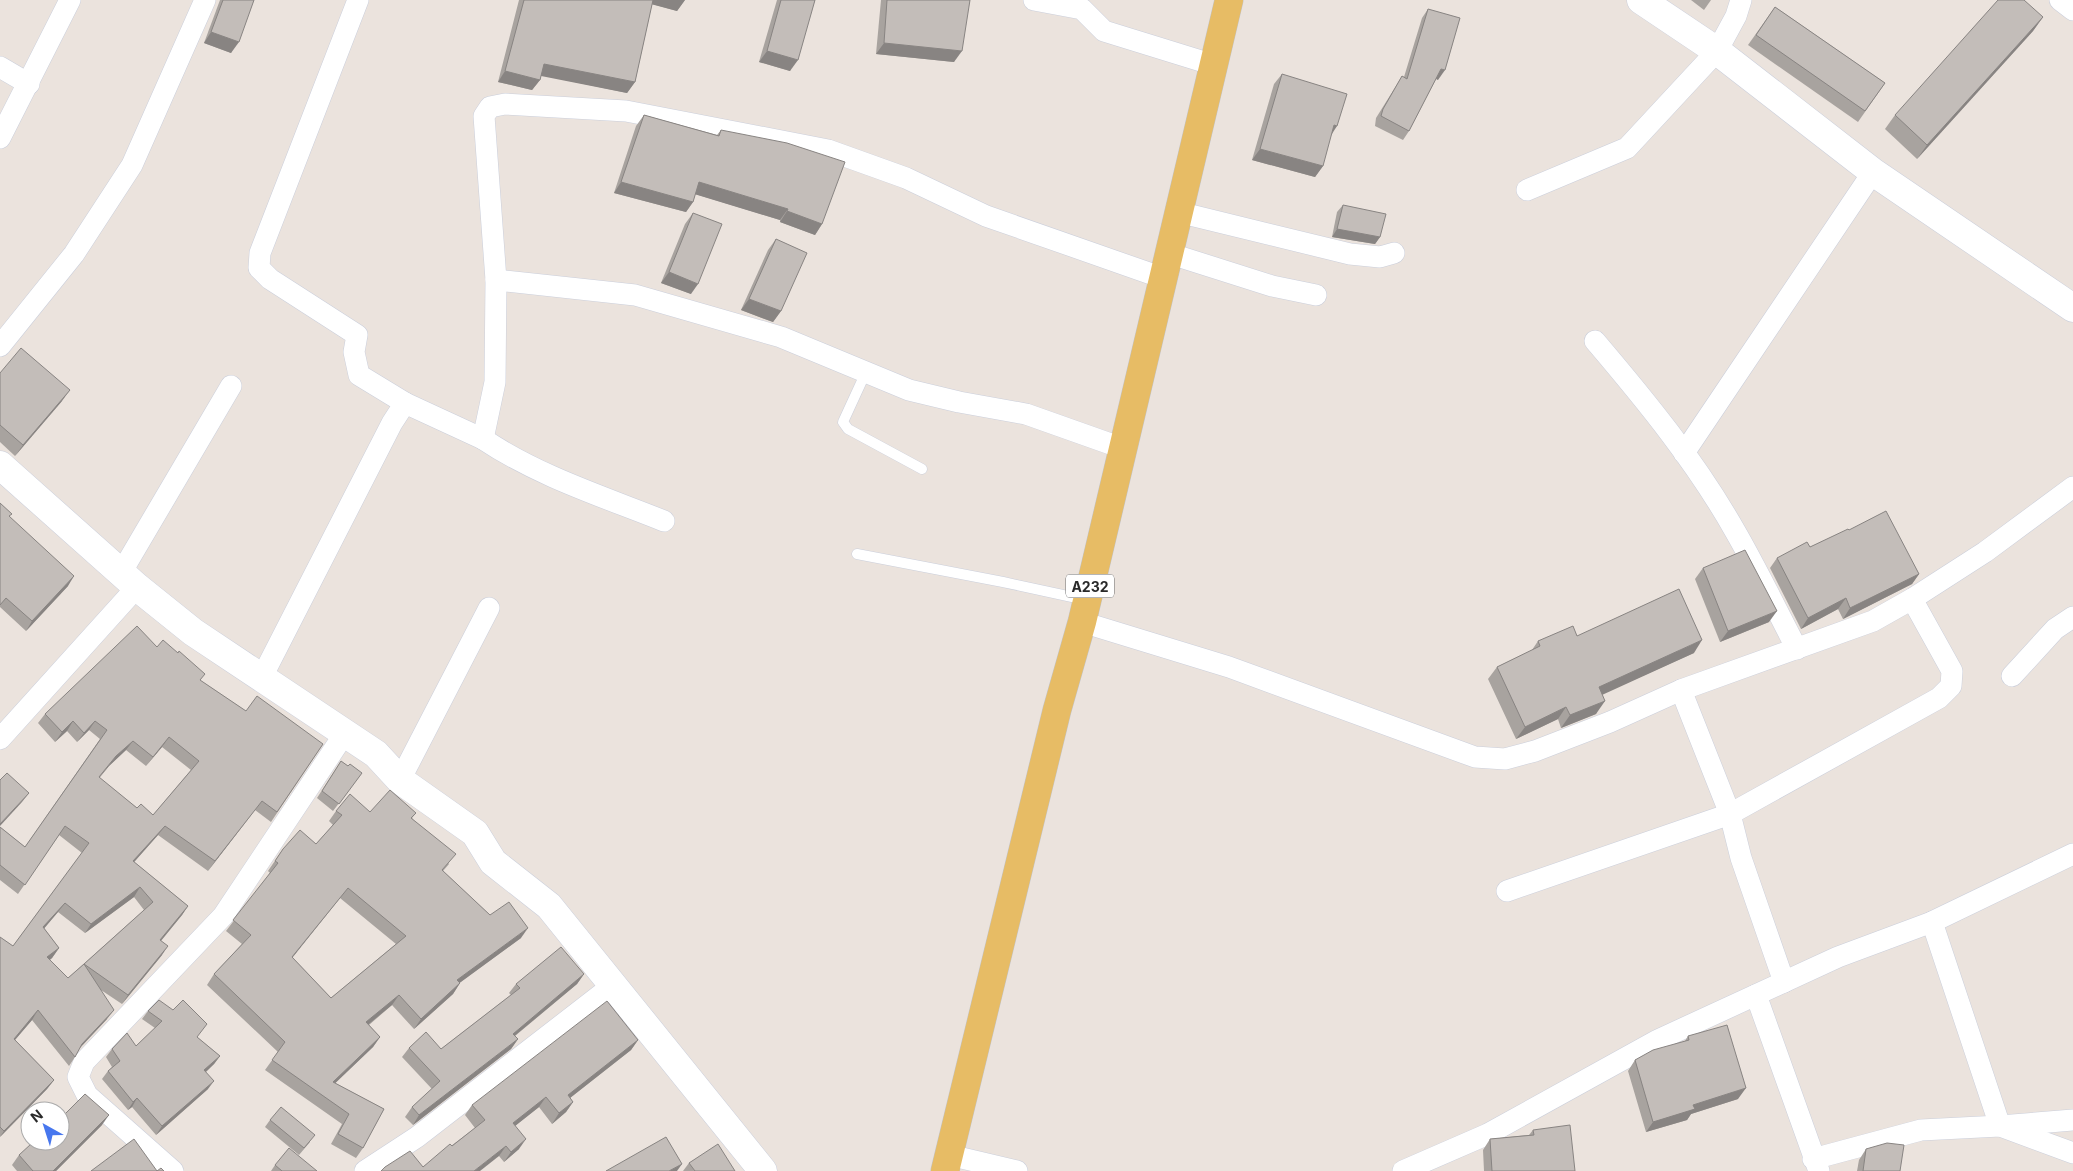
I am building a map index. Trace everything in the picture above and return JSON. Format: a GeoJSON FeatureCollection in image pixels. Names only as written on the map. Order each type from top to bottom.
{"type":"FeatureCollection","features":[{"type":"Feature","properties":{"kind":"main road","name":"A232"},"geometry":{"type":"LineString","coordinates":[[947,1163],[1057,710],[1084,611],[1229,0]]}},
{"type":"Feature","properties":{"kind":"main road"},"geometry":{"type":"LineString","coordinates":[[1641,0],[1717,51],[1873,172],[2073,308]]}},
{"type":"Feature","properties":{"kind":"main road"},"geometry":{"type":"LineString","coordinates":[[0,465],[129,580],[193,632],[262,676],[376,754],[400,780],[475,834],[493,862],[549,906],[763,1171]]}},
{"type":"Feature","properties":{"kind":"street"},"geometry":{"type":"LineString","coordinates":[[0,346],[74,254],[132,165],[205,0]]}},
{"type":"Feature","properties":{"kind":"street"},"geometry":{"type":"LineString","coordinates":[[358,0],[260,253],[259,268],[270,279],[357,335],[354,352],[359,375],[405,403],[483,439],[505,454],[533,468],[664,521]]}},
{"type":"Feature","properties":{"kind":"street"},"geometry":{"type":"LineString","coordinates":[[1034,0],[1082,9],[1104,31],[1214,65]]}},
{"type":"Feature","properties":{"kind":"street"},"geometry":{"type":"LineString","coordinates":[[1527,190],[1627,148],[1717,51],[1736,16],[1741,0]]}},
{"type":"Feature","properties":{"kind":"street"},"geometry":{"type":"LineString","coordinates":[[2060,0],[2073,10]]}},
{"type":"Feature","properties":{"kind":"street"},"geometry":{"type":"LineString","coordinates":[[0,138],[29,84],[67,1]]}},
{"type":"Feature","properties":{"kind":"street"},"geometry":{"type":"LineString","coordinates":[[0,67],[29,84]]}},
{"type":"Feature","properties":{"kind":"street"},"geometry":{"type":"LineString","coordinates":[[483,439],[495,382],[496,280],[484,116],[490,107],[505,104],[626,111],[828,150],[906,178],[986,216],[1166,266],[1316,296]]}},
{"type":"Feature","properties":{"kind":"street"},"geometry":{"type":"LineString","coordinates":[[1684,453],[1873,172]]}},
{"type":"Feature","properties":{"kind":"street"},"geometry":{"type":"LineString","coordinates":[[1178,212],[1350,254],[1380,257],[1394,252]]}},
{"type":"Feature","properties":{"kind":"street"},"geometry":{"type":"LineString","coordinates":[[496,280],[635,295],[781,337],[909,390],[960,402],[1026,414],[1122,448]]}},
{"type":"Feature","properties":{"kind":"street"},"geometry":{"type":"LineString","coordinates":[[1595,341],[1653,410],[1684,453],[1734,530],[1797,648]]}},
{"type":"Feature","properties":{"kind":"street"},"geometry":{"type":"LineString","coordinates":[[0,740],[129,580],[231,386]]}},
{"type":"Feature","properties":{"kind":"street"},"geometry":{"type":"LineString","coordinates":[[262,676],[392,423],[405,403]]}},
{"type":"Feature","properties":{"kind":"street"},"geometry":{"type":"LineString","coordinates":[[1084,611],[1229,667],[1475,757],[1505,759],[1535,751],[1610,722],[1682,690],[1873,621],[1912,599],[1985,552],[2073,488]]}},
{"type":"Feature","properties":{"kind":"street"},"geometry":{"type":"LineString","coordinates":[[1507,892],[1730,814],[1939,698],[1951,686],[1952,671],[1912,599]]}},
{"type":"Feature","properties":{"kind":"street"},"geometry":{"type":"LineString","coordinates":[[400,780],[489,608]]}},
{"type":"Feature","properties":{"kind":"street"},"geometry":{"type":"LineString","coordinates":[[2012,676],[2055,629],[2073,617]]}},
{"type":"Feature","properties":{"kind":"street"},"geometry":{"type":"LineString","coordinates":[[1682,690],[1730,814],[1741,858],[1784,982]]}},
{"type":"Feature","properties":{"kind":"street"},"geometry":{"type":"LineString","coordinates":[[173,1171],[87,1095],[78,1077],[84,1062],[223,916],[345,733]]}},
{"type":"Feature","properties":{"kind":"street"},"geometry":{"type":"LineString","coordinates":[[1403,1171],[1488,1134],[1658,1040],[1838,957],[1932,922],[2073,854]]}},
{"type":"Feature","properties":{"kind":"street"},"geometry":{"type":"LineString","coordinates":[[1932,922],[2000,1126]]}},
{"type":"Feature","properties":{"kind":"street"},"geometry":{"type":"LineString","coordinates":[[365,1171],[417,1137],[612,986]]}},
{"type":"Feature","properties":{"kind":"street"},"geometry":{"type":"LineString","coordinates":[[1756,995],[1816,1165],[1921,1130],[2073,1120]]}},
{"type":"Feature","properties":{"kind":"street"},"geometry":{"type":"LineString","coordinates":[[2000,1126],[2073,1153]]}},
{"type":"Feature","properties":{"kind":"street"},"geometry":{"type":"LineString","coordinates":[[947,1163],[1017,1171]]}},
{"type":"Feature","properties":{"kind":"lane"},"geometry":{"type":"LineString","coordinates":[[866,372],[843,422],[848,429],[922,470]]}},
{"type":"Feature","properties":{"kind":"lane"},"geometry":{"type":"LineString","coordinates":[[857,554],[1084,611]]}},
{"type":"Feature","properties":{"kind":"building"},"geometry":{"type":"Polygon","coordinates":[[[223,0],[254,0],[239,42],[211,32],[223,0]]]}},
{"type":"Feature","properties":{"kind":"building"},"geometry":{"type":"Polygon","coordinates":[[[524,0],[653,0],[635,82],[544,64],[540,80],[505,71],[524,0]]]}},
{"type":"Feature","properties":{"kind":"building"},"geometry":{"type":"Polygon","coordinates":[[[781,0],[815,0],[798,60],[767,51],[781,0]]]}},
{"type":"Feature","properties":{"kind":"building"},"geometry":{"type":"Polygon","coordinates":[[[887,0],[970,0],[962,51],[884,43],[887,0]]]}},
{"type":"Feature","properties":{"kind":"building"},"geometry":{"type":"Polygon","coordinates":[[[1998,0],[2024,0],[2043,17],[1927,145],[1895,115],[1998,0]]]}},
{"type":"Feature","properties":{"kind":"building"},"geometry":{"type":"Polygon","coordinates":[[[1775,7],[1885,83],[1865,111],[1756,35],[1775,7]]]}},
{"type":"Feature","properties":{"kind":"building"},"geometry":{"type":"Polygon","coordinates":[[[1428,9],[1460,18],[1445,70],[1441,69],[1409,131],[1381,116],[1402,76],[1407,79],[1428,9]]]}},
{"type":"Feature","properties":{"kind":"building"},"geometry":{"type":"Polygon","coordinates":[[[1282,74],[1347,94],[1337,126],[1334,125],[1323,166],[1260,149],[1282,74]]]}},
{"type":"Feature","properties":{"kind":"building"},"geometry":{"type":"Polygon","coordinates":[[[644,115],[719,136],[721,130],[787,143],[845,162],[822,224],[787,211],[788,209],[699,182],[693,202],[621,182],[644,115]]]}},
{"type":"Feature","properties":{"kind":"building"},"geometry":{"type":"Polygon","coordinates":[[[1343,205],[1386,214],[1380,237],[1337,229],[1343,205]]]}},
{"type":"Feature","properties":{"kind":"building"},"geometry":{"type":"Polygon","coordinates":[[[693,213],[722,224],[698,284],[669,272],[693,213]]]}},
{"type":"Feature","properties":{"kind":"building"},"geometry":{"type":"Polygon","coordinates":[[[776,239],[807,253],[781,311],[749,299],[776,239]]]}},
{"type":"Feature","properties":{"kind":"building"},"geometry":{"type":"Polygon","coordinates":[[[21,348],[70,390],[23,445],[0,425],[0,373],[21,348]]]}},
{"type":"Feature","properties":{"kind":"building"},"geometry":{"type":"Polygon","coordinates":[[[0,503],[12,514],[9,516],[74,576],[32,621],[6,598],[0,605],[0,503]]]}},
{"type":"Feature","properties":{"kind":"building"},"geometry":{"type":"Polygon","coordinates":[[[1886,511],[1919,574],[1850,608],[1846,598],[1808,618],[1777,558],[1807,542],[1810,547],[1886,511]]]}},
{"type":"Feature","properties":{"kind":"building"},"geometry":{"type":"Polygon","coordinates":[[[1745,550],[1777,611],[1728,631],[1703,568],[1745,550]]]}},
{"type":"Feature","properties":{"kind":"building"},"geometry":{"type":"Polygon","coordinates":[[[1679,589],[1702,640],[1599,687],[1605,701],[1570,715],[1566,707],[1525,727],[1497,667],[1540,646],[1538,641],[1573,626],[1577,636],[1679,589]]]}},
{"type":"Feature","properties":{"kind":"building"},"geometry":{"type":"Polygon","coordinates":[[[137,626],[157,647],[163,640],[178,653],[179,651],[205,674],[200,680],[246,711],[257,696],[323,744],[277,812],[262,801],[215,861],[165,826],[133,861],[188,906],[160,940],[168,946],[128,995],[84,964],[114,1010],[82,1044],[75,1057],[38,1010],[14,1039],[54,1080],[33,1101],[20,1101],[20,1115],[4,1131],[0,1127],[0,937],[13,946],[89,843],[65,826],[25,885],[0,865],[0,827],[25,847],[107,730],[95,721],[84,733],[73,721],[62,732],[45,714],[137,626]],[[169,737],[153,757],[133,741],[116,756],[99,777],[137,808],[141,804],[153,815],[199,761],[169,737]],[[140,887],[91,924],[65,903],[43,927],[59,948],[47,957],[68,978],[153,902],[140,887]]]}},
{"type":"Feature","properties":{"kind":"building"},"geometry":{"type":"Polygon","coordinates":[[[341,761],[348,766],[350,764],[362,773],[339,804],[322,791],[341,761]]]}},
{"type":"Feature","properties":{"kind":"building"},"geometry":{"type":"Polygon","coordinates":[[[7,773],[29,793],[0,824],[0,780],[7,773]]]}},
{"type":"Feature","properties":{"kind":"building"},"geometry":{"type":"Polygon","coordinates":[[[390,790],[416,813],[411,818],[456,854],[442,870],[490,915],[509,902],[528,928],[457,980],[460,983],[421,1019],[399,995],[366,1022],[380,1037],[333,1082],[384,1109],[363,1148],[338,1134],[349,1114],[272,1060],[285,1042],[214,974],[251,935],[233,920],[278,863],[275,861],[283,849],[300,830],[316,844],[342,815],[336,811],[350,794],[370,812],[390,790]],[[348,888],[292,957],[331,998],[406,936],[348,888]]]}},
{"type":"Feature","properties":{"kind":"building"},"geometry":{"type":"Polygon","coordinates":[[[561,947],[584,974],[513,1034],[518,1039],[419,1115],[412,1107],[440,1081],[409,1048],[426,1032],[441,1049],[520,988],[516,984],[561,947]]]}},
{"type":"Feature","properties":{"kind":"building"},"geometry":{"type":"Polygon","coordinates":[[[159,1000],[173,1010],[183,1000],[207,1024],[197,1037],[220,1056],[204,1070],[214,1081],[162,1126],[137,1098],[133,1102],[108,1071],[120,1061],[112,1049],[127,1033],[136,1046],[162,1021],[148,1011],[159,1000]]]}},
{"type":"Feature","properties":{"kind":"building"},"geometry":{"type":"Polygon","coordinates":[[[607,1001],[638,1040],[568,1095],[573,1102],[559,1113],[546,1097],[513,1123],[526,1139],[511,1152],[506,1146],[474,1171],[381,1171],[410,1151],[423,1167],[450,1144],[452,1146],[485,1120],[472,1105],[607,1001]]]}},
{"type":"Feature","properties":{"kind":"building"},"geometry":{"type":"Polygon","coordinates":[[[1727,1025],[1746,1088],[1693,1105],[1695,1109],[1653,1122],[1635,1060],[1653,1050],[1689,1040],[1688,1036],[1727,1025]]]}},
{"type":"Feature","properties":{"kind":"building"},"geometry":{"type":"Polygon","coordinates":[[[85,1094],[109,1115],[53,1171],[33,1171],[19,1155],[23,1151],[70,1151],[70,1109],[85,1094]]]}},
{"type":"Feature","properties":{"kind":"building"},"geometry":{"type":"Polygon","coordinates":[[[281,1107],[315,1135],[304,1148],[270,1120],[281,1107]]]}},
{"type":"Feature","properties":{"kind":"building"},"geometry":{"type":"Polygon","coordinates":[[[1570,1125],[1575,1171],[1492,1171],[1490,1139],[1534,1135],[1533,1130],[1570,1125]]]}},
{"type":"Feature","properties":{"kind":"building"},"geometry":{"type":"Polygon","coordinates":[[[666,1137],[682,1164],[669,1171],[606,1171],[666,1137]]]}},
{"type":"Feature","properties":{"kind":"building"},"geometry":{"type":"Polygon","coordinates":[[[134,1139],[157,1171],[91,1171],[134,1139]]]}},
{"type":"Feature","properties":{"kind":"building"},"geometry":{"type":"Polygon","coordinates":[[[1887,1143],[1904,1145],[1900,1171],[1863,1171],[1866,1149],[1887,1143]]]}},
{"type":"Feature","properties":{"kind":"building"},"geometry":{"type":"Polygon","coordinates":[[[718,1144],[735,1171],[695,1171],[689,1163],[718,1144]]]}},
{"type":"Feature","properties":{"kind":"building"},"geometry":{"type":"Polygon","coordinates":[[[289,1148],[317,1171],[282,1171],[275,1165],[289,1148]]]}}]}
